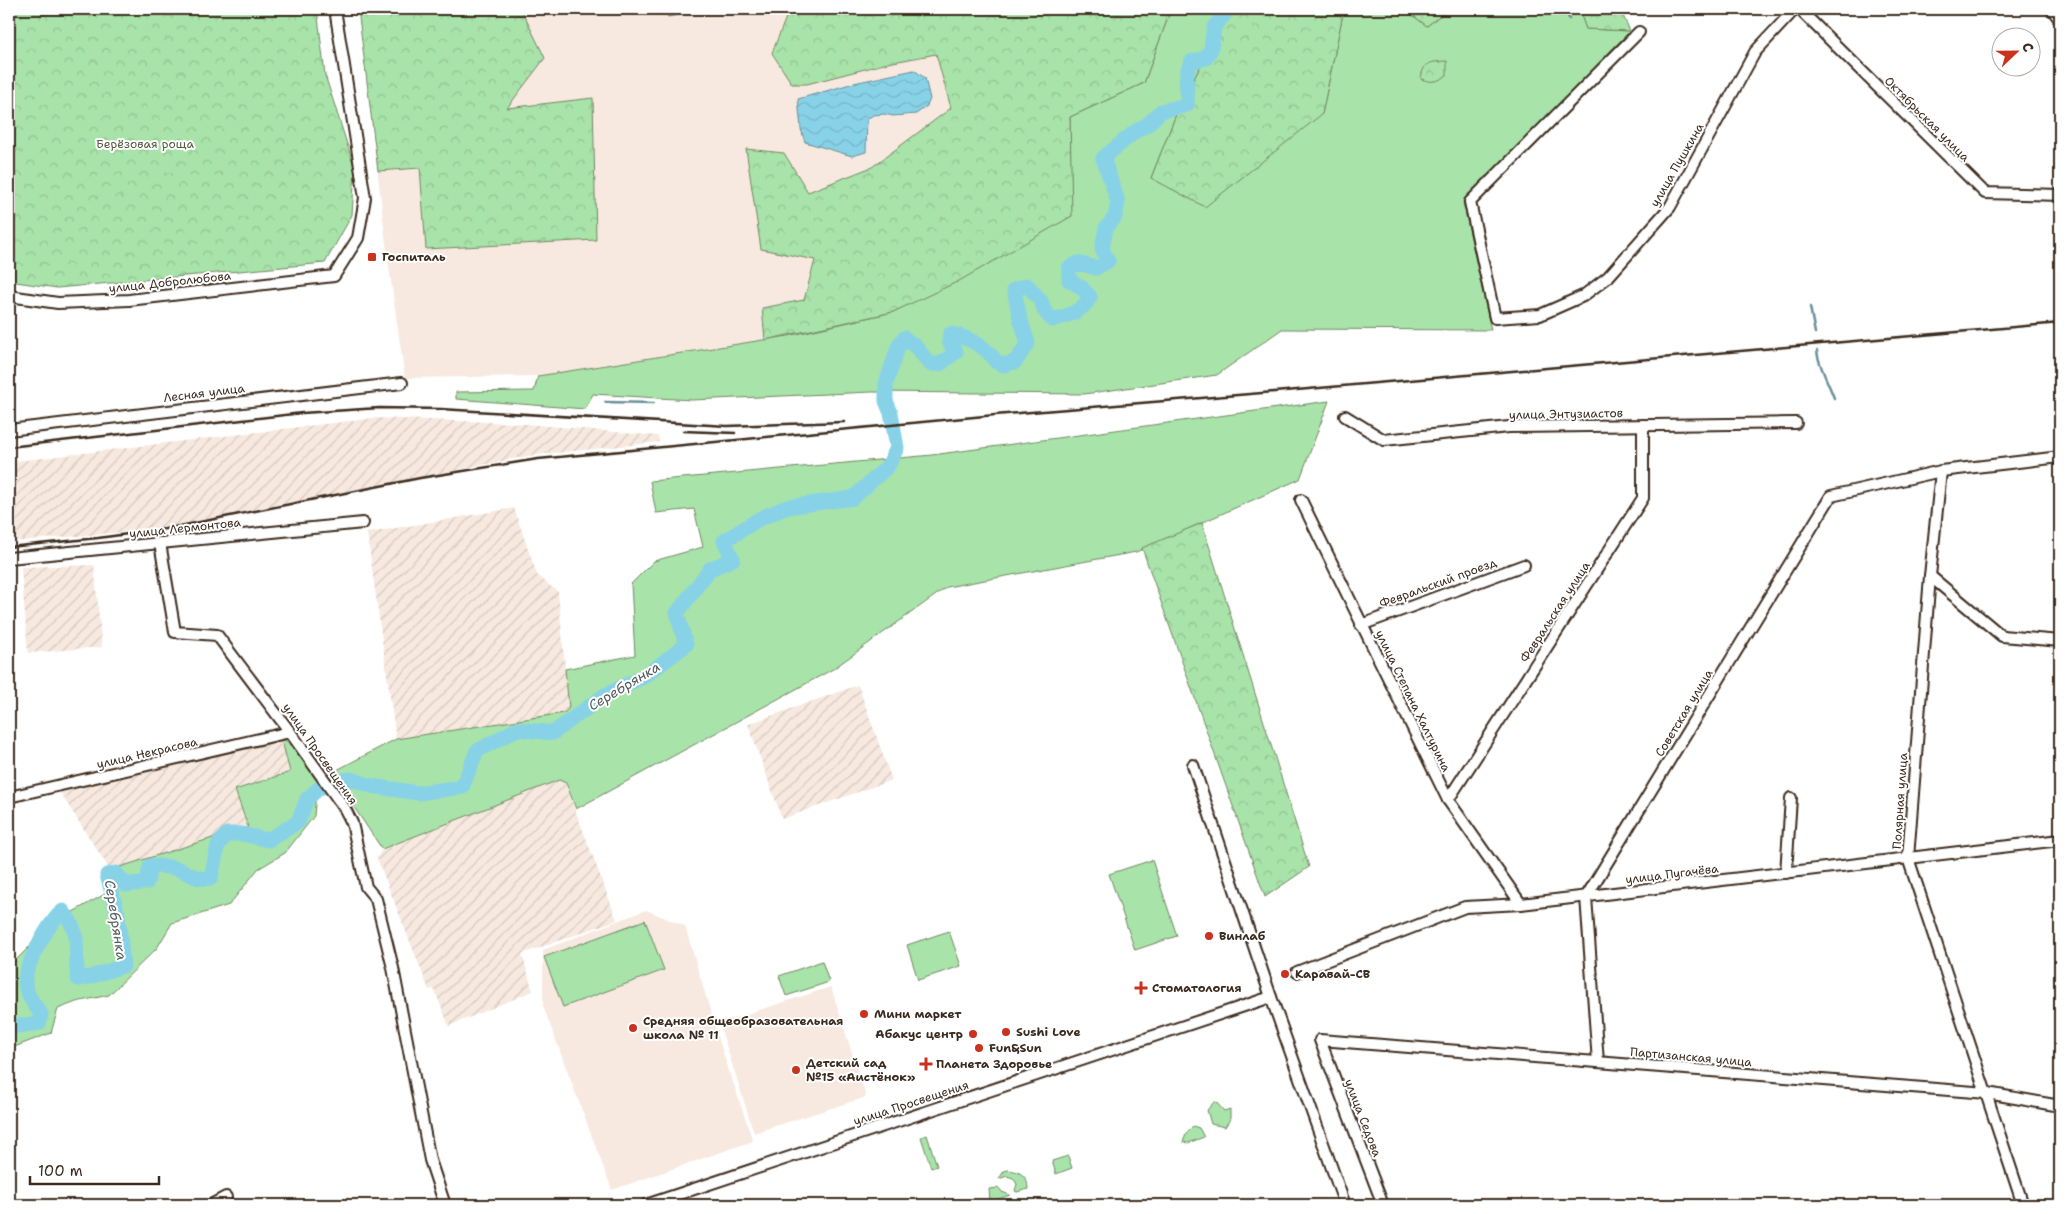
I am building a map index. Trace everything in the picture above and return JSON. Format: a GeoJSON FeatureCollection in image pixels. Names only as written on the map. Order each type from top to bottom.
{"type":"FeatureCollection","features":[{"type":"Feature","properties":{"kind":"street","name":"улица Добролюбова"},"geometry":{"type":"LineString","coordinates":[[9,296],[58,303],[129,300],[334,276],[358,238],[365,198],[335,9]]}},
{"type":"Feature","properties":{"kind":"street","name":"улица Пушкина"},"geometry":{"type":"LineString","coordinates":[[1639,32],[1470,202],[1495,318],[1540,315],[1583,296],[1608,277],[1670,207],[1755,52],[1795,9]]}},
{"type":"Feature","properties":{"kind":"street","name":"Октябрьская улица"},"geometry":{"type":"LineString","coordinates":[[1799,9],[1985,193],[2060,195]]}},
{"type":"Feature","properties":{"kind":"street"},"geometry":{"type":"LineString","coordinates":[[2052,9],[2060,20]]}},
{"type":"Feature","properties":{"kind":"street","name":"Лесная улица"},"geometry":{"type":"LineString","coordinates":[[9,430],[402,383]]}},
{"type":"Feature","properties":{"kind":"street","name":"улица Энтузиастов"},"geometry":{"type":"LineString","coordinates":[[1345,416],[1384,440],[1509,427],[1796,423]]}},
{"type":"Feature","properties":{"kind":"street","name":"Февральская улица"},"geometry":{"type":"LineString","coordinates":[[1448,800],[1643,498],[1643,425]]}},
{"type":"Feature","properties":{"kind":"street","name":"Советская улица"},"geometry":{"type":"LineString","coordinates":[[1586,897],[1831,496],[1941,471],[2060,457]]}},
{"type":"Feature","properties":{"kind":"street","name":"Полярная улица"},"geometry":{"type":"LineString","coordinates":[[1941,471],[1930,576],[1908,858],[1987,1093],[2022,1205]]}},
{"type":"Feature","properties":{"kind":"street","name":"улица Степана Халтурина"},"geometry":{"type":"LineString","coordinates":[[1301,500],[1448,800],[1521,904]]}},
{"type":"Feature","properties":{"kind":"street","name":"улица Лермонтова"},"geometry":{"type":"LineString","coordinates":[[9,558],[363,523]]}},
{"type":"Feature","properties":{"kind":"street","name":"улица Просвещения"},"geometry":{"type":"LineString","coordinates":[[160,543],[176,632],[217,635],[324,778],[345,809],[352,824],[366,887],[376,899],[393,968],[430,1160],[445,1205]]}},
{"type":"Feature","properties":{"kind":"street","name":"Февральский проезд"},"geometry":{"type":"LineString","coordinates":[[1361,625],[1524,565]]}},
{"type":"Feature","properties":{"kind":"street"},"geometry":{"type":"LineString","coordinates":[[1930,576],[2002,636],[2060,641]]}},
{"type":"Feature","properties":{"kind":"street","name":"улица Некрасова"},"geometry":{"type":"LineString","coordinates":[[9,797],[290,732]]}},
{"type":"Feature","properties":{"kind":"street"},"geometry":{"type":"LineString","coordinates":[[1193,765],[1271,997],[1345,1205]]}},
{"type":"Feature","properties":{"kind":"street"},"geometry":{"type":"LineString","coordinates":[[1786,872],[1791,798]]}},
{"type":"Feature","properties":{"kind":"street","name":"улица Пугачёва"},"geometry":{"type":"LineString","coordinates":[[1297,972],[1465,906],[1521,904],[1586,897],[2060,840]]}},
{"type":"Feature","properties":{"kind":"street"},"geometry":{"type":"LineString","coordinates":[[1586,897],[1598,1062]]}},
{"type":"Feature","properties":{"kind":"street","name":"улица Просвещения"},"geometry":{"type":"LineString","coordinates":[[646,1205],[1271,997]]}},
{"type":"Feature","properties":{"kind":"street","name":"Партизанская улица"},"geometry":{"type":"LineString","coordinates":[[1320,1040],[1987,1093],[2060,1106]]}},
{"type":"Feature","properties":{"kind":"street","name":"улица Седова"},"geometry":{"type":"LineString","coordinates":[[1320,1040],[1383,1205]]}},
{"type":"Feature","properties":{"kind":"street"},"geometry":{"type":"LineString","coordinates":[[211,1205],[226,1197]]}},
{"type":"Feature","properties":{"kind":"shaded area"},"geometry":{"type":"Polygon","coordinates":[[[358,9],[1620,9],[1630,31],[1463,202],[1491,330],[1282,329],[788,336],[538,376],[405,378],[388,260],[358,9]]]}},
{"type":"Feature","properties":{"kind":"shaded area"},"geometry":{"type":"Polygon","coordinates":[[[374,418],[516,423],[658,436],[659,442],[527,456],[158,529],[9,542],[9,462],[374,418]]]}},
{"type":"Feature","properties":{"kind":"shaded area"},"geometry":{"type":"Polygon","coordinates":[[[514,508],[537,575],[558,592],[569,708],[564,713],[396,739],[367,533],[514,508]]]}},
{"type":"Feature","properties":{"kind":"shaded area"},"geometry":{"type":"Polygon","coordinates":[[[94,565],[102,647],[28,653],[21,567],[94,565]]]}},
{"type":"Feature","properties":{"kind":"shaded area"},"geometry":{"type":"Polygon","coordinates":[[[858,685],[892,780],[782,819],[748,724],[858,685]]]}},
{"type":"Feature","properties":{"kind":"shaded area"},"geometry":{"type":"Polygon","coordinates":[[[281,737],[290,772],[236,790],[248,827],[110,870],[59,791],[281,737]]]}},
{"type":"Feature","properties":{"kind":"shaded area"},"geometry":{"type":"Polygon","coordinates":[[[559,780],[565,783],[617,920],[522,954],[533,991],[449,1026],[434,989],[429,990],[377,858],[382,849],[559,780]]]}},
{"type":"Feature","properties":{"kind":"shaded area","name":"Средняя общеобразовательная школа № 11"},"geometry":{"type":"Polygon","coordinates":[[[646,910],[685,926],[722,1050],[753,1141],[612,1190],[543,1006],[543,950],[646,910]]]}},
{"type":"Feature","properties":{"kind":"shaded area","name":"Детский сад №15 «Аистёнок»"},"geometry":{"type":"Polygon","coordinates":[[[831,987],[866,1097],[754,1133],[719,1023],[831,987]]]}},
{"type":"Feature","properties":{"kind":"green space","name":"Берёзовая роща"},"geometry":{"type":"Polygon","coordinates":[[[9,9],[317,9],[325,75],[355,169],[352,215],[325,263],[57,288],[9,281],[9,9]]]}},
{"type":"Feature","properties":{"kind":"green space"},"geometry":{"type":"Polygon","coordinates":[[[358,9],[521,9],[545,58],[507,108],[593,98],[596,240],[426,249],[420,168],[378,171],[358,9]]]}},
{"type":"Feature","properties":{"kind":"green space"},"geometry":{"type":"Polygon","coordinates":[[[662,9],[710,9],[668,17],[662,9]]]}},
{"type":"Feature","properties":{"kind":"green space"},"geometry":{"type":"Polygon","coordinates":[[[823,9],[1171,9],[1144,83],[1070,117],[1072,216],[959,281],[893,312],[765,340],[762,308],[804,300],[815,260],[761,249],[746,149],[784,153],[808,192],[872,167],[951,108],[936,54],[888,63],[807,84],[792,84],[772,53],[787,15],[823,9]]]}},
{"type":"Feature","properties":{"kind":"green space"},"geometry":{"type":"Polygon","coordinates":[[[1171,9],[1231,9],[1179,107],[1151,178],[1322,114],[1344,9],[1407,11],[1427,26],[1448,9],[1579,9],[1586,29],[1630,31],[1463,202],[1491,330],[1282,329],[1217,375],[1084,394],[872,392],[692,400],[593,394],[585,409],[456,399],[456,392],[534,391],[538,376],[788,336],[893,312],[1071,216],[1070,117],[1144,83],[1171,9]]]}},
{"type":"Feature","properties":{"kind":"green space"},"geometry":{"type":"Polygon","coordinates":[[[1231,9],[1344,9],[1322,114],[1205,207],[1151,178],[1179,107],[1231,9]]]}},
{"type":"Feature","properties":{"kind":"green space"},"geometry":{"type":"Polygon","coordinates":[[[1344,9],[1448,9],[1427,26],[1407,11],[1344,9]]]}},
{"type":"Feature","properties":{"kind":"green space"},"geometry":{"type":"Polygon","coordinates":[[[1579,9],[1620,9],[1630,31],[1586,29],[1579,9]]]}},
{"type":"Feature","properties":{"kind":"green space"},"geometry":{"type":"Polygon","coordinates":[[[1447,61],[1447,75],[1435,81],[1421,79],[1426,66],[1433,62],[1447,61]]]}},
{"type":"Feature","properties":{"kind":"green space"},"geometry":{"type":"Polygon","coordinates":[[[1329,401],[1300,479],[1136,552],[947,587],[833,669],[576,809],[566,783],[559,780],[382,849],[331,773],[396,739],[564,713],[569,708],[565,669],[635,655],[631,584],[654,561],[703,547],[694,509],[656,513],[650,481],[932,455],[1329,401]]]}},
{"type":"Feature","properties":{"kind":"green space"},"geometry":{"type":"Polygon","coordinates":[[[1202,523],[1309,867],[1265,897],[1142,548],[1202,523]]]}},
{"type":"Feature","properties":{"kind":"green space"},"geometry":{"type":"Polygon","coordinates":[[[281,737],[294,747],[317,781],[314,816],[285,853],[258,869],[229,905],[172,923],[157,948],[109,995],[76,1002],[58,1009],[51,1033],[9,1049],[9,962],[11,965],[53,923],[105,894],[110,870],[248,827],[235,790],[290,772],[281,737]]]}},
{"type":"Feature","properties":{"kind":"green space"},"geometry":{"type":"Polygon","coordinates":[[[1152,860],[1177,936],[1135,950],[1109,874],[1152,860]]]}},
{"type":"Feature","properties":{"kind":"green space"},"geometry":{"type":"Polygon","coordinates":[[[645,920],[664,970],[563,1007],[544,957],[645,920]]]}},
{"type":"Feature","properties":{"kind":"green space"},"geometry":{"type":"Polygon","coordinates":[[[949,931],[961,966],[918,980],[907,945],[949,931]]]}},
{"type":"Feature","properties":{"kind":"green space"},"geometry":{"type":"Polygon","coordinates":[[[822,961],[829,982],[786,996],[779,976],[822,961]]]}},
{"type":"Feature","properties":{"kind":"green space"},"geometry":{"type":"Polygon","coordinates":[[[1215,1101],[1224,1111],[1230,1109],[1230,1119],[1225,1127],[1211,1124],[1207,1110],[1215,1101]]]}},
{"type":"Feature","properties":{"kind":"green space"},"geometry":{"type":"Polygon","coordinates":[[[1193,1126],[1199,1128],[1204,1137],[1188,1143],[1183,1142],[1187,1132],[1193,1126]]]}},
{"type":"Feature","properties":{"kind":"green space"},"geometry":{"type":"Polygon","coordinates":[[[927,1135],[937,1166],[931,1168],[921,1137],[927,1135]]]}},
{"type":"Feature","properties":{"kind":"green space"},"geometry":{"type":"Polygon","coordinates":[[[1068,1156],[1072,1168],[1056,1174],[1052,1161],[1068,1156]]]}},
{"type":"Feature","properties":{"kind":"green space"},"geometry":{"type":"Polygon","coordinates":[[[1008,1170],[1022,1175],[1027,1181],[1028,1189],[1017,1192],[1015,1191],[1017,1184],[1013,1178],[1007,1176],[999,1179],[1004,1171],[1008,1170]]]}},
{"type":"Feature","properties":{"kind":"green space"},"geometry":{"type":"Polygon","coordinates":[[[999,1188],[1002,1192],[1010,1195],[990,1202],[989,1189],[999,1188]]]}},
{"type":"Feature","properties":{"kind":"water"},"geometry":{"type":"Polygon","coordinates":[[[914,70],[925,78],[930,99],[927,106],[916,114],[873,115],[867,119],[866,152],[852,156],[805,142],[801,129],[798,99],[854,83],[914,70]]]}},
{"type":"Feature","properties":{"kind":"waterway","name":"Серебрянка"},"geometry":{"type":"LineString","coordinates":[[9,1027],[39,1023],[41,1014],[28,993],[25,979],[40,942],[52,923],[63,911],[76,936],[78,979],[123,966],[118,915],[107,875],[116,873],[126,885],[147,882],[150,866],[157,866],[178,869],[197,877],[211,878],[218,845],[227,834],[242,834],[268,840],[298,822],[307,799],[318,789],[333,782],[351,779],[371,786],[418,793],[462,787],[477,751],[517,729],[553,733],[605,695],[645,676],[686,645],[677,613],[710,569],[733,559],[724,541],[759,519],[787,507],[853,498],[888,466],[897,448],[891,413],[886,401],[886,384],[898,347],[904,338],[915,346],[930,364],[940,364],[956,352],[949,342],[950,334],[964,338],[982,347],[996,362],[1004,365],[1015,362],[1028,343],[1014,290],[1027,285],[1041,301],[1044,310],[1052,320],[1074,313],[1087,302],[1090,297],[1081,287],[1069,280],[1069,268],[1078,263],[1096,268],[1108,261],[1102,249],[1106,228],[1115,217],[1118,202],[1103,158],[1136,131],[1148,124],[1161,111],[1187,105],[1186,79],[1191,62],[1206,58],[1211,49],[1214,27],[1229,9]]}},
{"type":"Feature","properties":{"kind":"waterway"},"geometry":{"type":"LineString","coordinates":[[1566,9],[1569,19]]}},
{"type":"Feature","properties":{"kind":"waterway"},"geometry":{"type":"LineString","coordinates":[[1810,307],[1815,333]]}},
{"type":"Feature","properties":{"kind":"waterway"},"geometry":{"type":"LineString","coordinates":[[1817,351],[1834,398]]}},
{"type":"Feature","properties":{"kind":"waterway"},"geometry":{"type":"LineString","coordinates":[[605,402],[654,403]]}},
{"type":"Feature","properties":{"kind":"railway"},"geometry":{"type":"LineString","coordinates":[[9,547],[165,529],[420,478],[538,459],[995,415],[2060,323]]}},
{"type":"Feature","properties":{"kind":"railway"},"geometry":{"type":"LineString","coordinates":[[9,447],[302,413],[379,408],[441,409],[727,426],[844,422]]}},
{"type":"Feature","properties":{"kind":"railway"},"geometry":{"type":"LineString","coordinates":[[683,431],[735,433]]}},
{"type":"Feature","properties":{"kind":"place","name":"Госпиталь"},"geometry":{"type":"Point","coordinates":[372,257]}},
{"type":"Feature","properties":{"kind":"place","name":"Винлаб"},"geometry":{"type":"Point","coordinates":[1209,936]}},
{"type":"Feature","properties":{"kind":"place","name":"Каравай-СВ"},"geometry":{"type":"Point","coordinates":[1285,974]}},
{"type":"Feature","properties":{"kind":"place","name":"Стоматология"},"geometry":{"type":"Point","coordinates":[1141,988]}},
{"type":"Feature","properties":{"kind":"place","name":"Мини маркет"},"geometry":{"type":"Point","coordinates":[864,1014]}},
{"type":"Feature","properties":{"kind":"place","name":"Средняя общеобразовательная школа № 11"},"geometry":{"type":"Point","coordinates":[633,1028]}},
{"type":"Feature","properties":{"kind":"place","name":"Sushi Love"},"geometry":{"type":"Point","coordinates":[1006,1032]}},
{"type":"Feature","properties":{"kind":"place","name":"Абакус центр"},"geometry":{"type":"Point","coordinates":[973,1034]}},
{"type":"Feature","properties":{"kind":"place","name":"Fun&Sun"},"geometry":{"type":"Point","coordinates":[979,1048]}},
{"type":"Feature","properties":{"kind":"place","name":"Планета Здоровье"},"geometry":{"type":"Point","coordinates":[926,1064]}},
{"type":"Feature","properties":{"kind":"place","name":"Детский сад №15 «Аистёнок»"},"geometry":{"type":"Point","coordinates":[796,1070]}}]}
